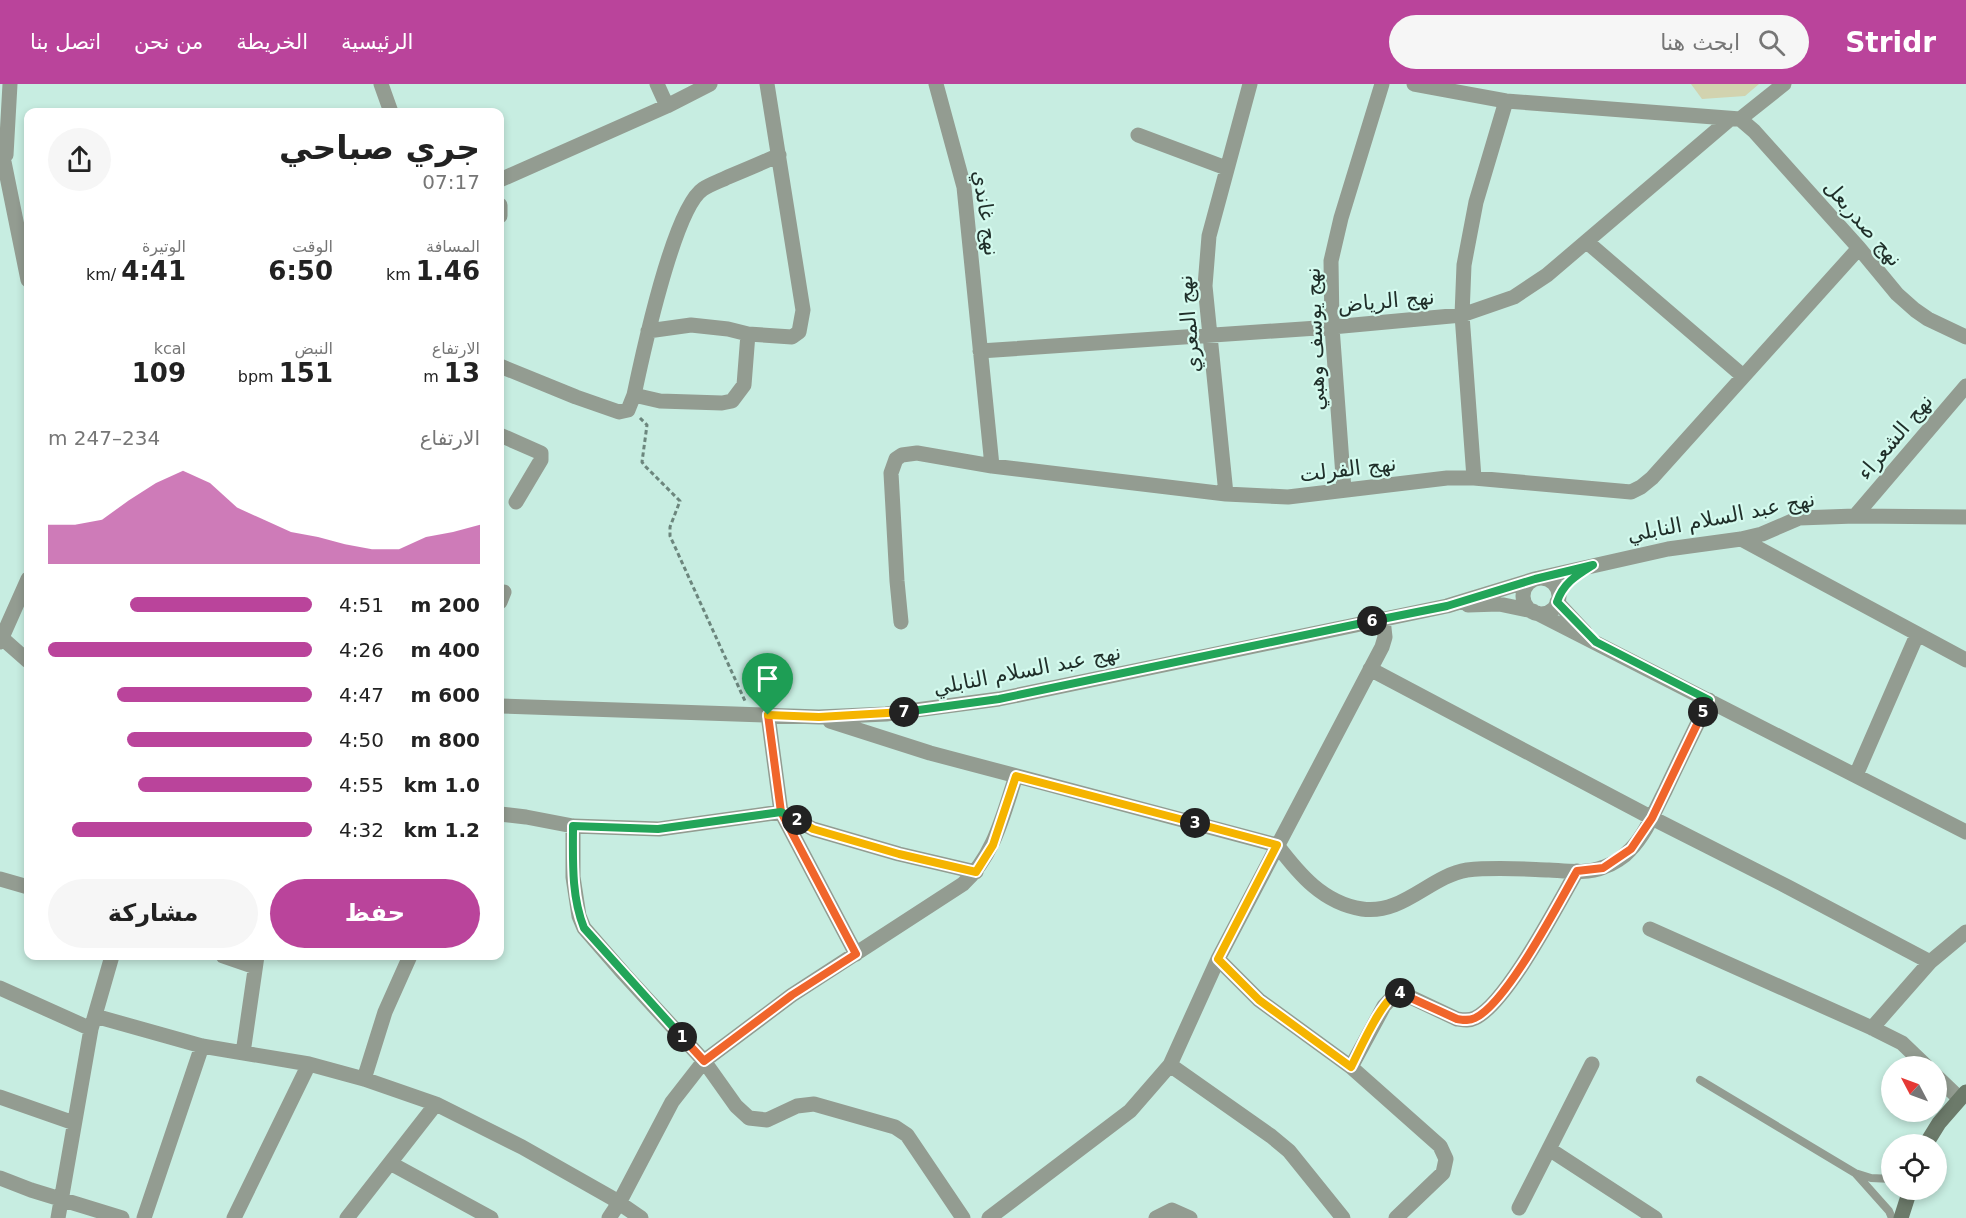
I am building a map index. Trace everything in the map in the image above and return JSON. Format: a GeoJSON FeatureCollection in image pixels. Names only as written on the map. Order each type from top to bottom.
{"type":"FeatureCollection","features":[{"type":"Feature","properties":{"kind":"main road"},"geometry":{"type":"LineString","coordinates":[[1932,1134],[1963,1095]]}},
{"type":"Feature","properties":{"kind":"main road"},"geometry":{"type":"LineString","coordinates":[[1902,1218],[1907,1200]]}},
{"type":"Feature","properties":{"kind":"street"},"geometry":{"type":"LineString","coordinates":[[5,167],[10,84]]}},
{"type":"Feature","properties":{"kind":"street"},"geometry":{"type":"LineString","coordinates":[[381,84],[390,108]]}},
{"type":"Feature","properties":{"kind":"street"},"geometry":{"type":"LineString","coordinates":[[657,84],[667,106]]}},
{"type":"Feature","properties":{"kind":"street"},"geometry":{"type":"LineString","coordinates":[[504,178],[667,106],[710,84]]}},
{"type":"Feature","properties":{"kind":"street"},"geometry":{"type":"LineString","coordinates":[[648,331],[691,325],[728,329],[748,334],[792,337],[799,332],[803,310],[767,84]]}},
{"type":"Feature","properties":{"kind":"street","name":"نهج غاندي"},"geometry":{"type":"LineString","coordinates":[[936,84],[964,187],[992,466]]}},
{"type":"Feature","properties":{"kind":"street","name":"نهج المعري"},"geometry":{"type":"LineString","coordinates":[[1226,494],[1211,334],[1204,286],[1209,236],[1250,84]]}},
{"type":"Feature","properties":{"kind":"street","name":"نهج يوسف وهبي"},"geometry":{"type":"LineString","coordinates":[[1344,490],[1330,278],[1341,218],[1382,84]]}},
{"type":"Feature","properties":{"kind":"street"},"geometry":{"type":"LineString","coordinates":[[1414,84],[1445,86],[1506,101],[1735,119]]}},
{"type":"Feature","properties":{"kind":"street","name":"نهج الرياض"},"geometry":{"type":"LineString","coordinates":[[980,351],[1332,327],[1462,315],[1514,297],[1547,275],[1735,119],[1784,84]]}},
{"type":"Feature","properties":{"kind":"street"},"geometry":{"type":"LineString","coordinates":[[1474,478],[1462,315],[1463,274],[1468,234],[1506,101]]}},
{"type":"Feature","properties":{"kind":"street","name":"نهج صدربعل"},"geometry":{"type":"LineString","coordinates":[[1735,119],[1754,131],[1897,294],[1915,310],[1966,337]]}},
{"type":"Feature","properties":{"kind":"street"},"geometry":{"type":"LineString","coordinates":[[1138,135],[1226,168]]}},
{"type":"Feature","properties":{"kind":"street"},"geometry":{"type":"LineString","coordinates":[[0,142],[24,246]]}},
{"type":"Feature","properties":{"kind":"street"},"geometry":{"type":"LineString","coordinates":[[504,368],[576,398],[619,412],[628,410],[676,236],[688,208],[701,189],[779,155]]}},
{"type":"Feature","properties":{"kind":"street"},"geometry":{"type":"LineString","coordinates":[[1587,242],[1743,376]]}},
{"type":"Feature","properties":{"kind":"street","name":"نهج الفرلت"},"geometry":{"type":"LineString","coordinates":[[901,622],[892,481],[894,462],[902,455],[917,453],[992,466],[1226,494],[1288,497],[1448,478],[1474,478],[1631,492],[1652,478],[1859,248]]}},
{"type":"Feature","properties":{"kind":"street"},"geometry":{"type":"LineString","coordinates":[[634,395],[660,401],[722,403],[732,401],[744,385],[748,334]]}},
{"type":"Feature","properties":{"kind":"street","name":"نهج الشعراء"},"geometry":{"type":"LineString","coordinates":[[1855,516],[1966,386]]}},
{"type":"Feature","properties":{"kind":"street"},"geometry":{"type":"LineString","coordinates":[[504,437],[541,453],[541,460],[516,502]]}},
{"type":"Feature","properties":{"kind":"street","name":"نهج عبد السلام النابلي"},"geometry":{"type":"LineString","coordinates":[[504,706],[819,717],[886,714],[999,699],[1447,606],[1593,565],[1668,549],[1762,534],[1799,518],[1966,517]]}},
{"type":"Feature","properties":{"kind":"street"},"geometry":{"type":"LineString","coordinates":[[1742,539],[1966,660]]}},
{"type":"Feature","properties":{"kind":"street","name":"نهج عبد السلام النابلي"},"geometry":{"type":"LineString","coordinates":[[1558,600],[1566,585],[1574,577],[1593,565]]}},
{"type":"Feature","properties":{"kind":"street"},"geometry":{"type":"LineString","coordinates":[[1558,600],[1552,610],[1542,614],[1535,612],[1523,598],[1526,586],[1537,579],[1548,580],[1555,585],[1558,600],[1596,642]]}},
{"type":"Feature","properties":{"kind":"street"},"geometry":{"type":"LineString","coordinates":[[24,588],[1,640],[24,658]]}},
{"type":"Feature","properties":{"kind":"street","name":"نهج عبد السلام النابلي"},"geometry":{"type":"LineString","coordinates":[[1447,606],[1499,604],[1535,612],[1966,832]]}},
{"type":"Feature","properties":{"kind":"street"},"geometry":{"type":"LineString","coordinates":[[989,1218],[1130,1111],[1170,1065],[1218,959],[1382,647],[1385,638],[1383,619]]}},
{"type":"Feature","properties":{"kind":"street"},"geometry":{"type":"LineString","coordinates":[[1856,775],[1917,634]]}},
{"type":"Feature","properties":{"kind":"street"},"geometry":{"type":"LineString","coordinates":[[1370,669],[1930,962]]}},
{"type":"Feature","properties":{"kind":"street"},"geometry":{"type":"LineString","coordinates":[[819,717],[930,753],[1277,845],[1302,877],[1319,890],[1337,900],[1362,909],[1390,907],[1462,871],[1496,868],[1577,871],[1603,868],[1618,860],[1631,849],[1652,818],[1709,700]]}},
{"type":"Feature","properties":{"kind":"street"},"geometry":{"type":"LineString","coordinates":[[768,715],[781,812],[856,954]]}},
{"type":"Feature","properties":{"kind":"street"},"geometry":{"type":"LineString","coordinates":[[609,1218],[672,1102],[704,1061],[792,995],[963,884],[976,872],[993,845],[1016,776]]}},
{"type":"Feature","properties":{"kind":"street"},"geometry":{"type":"LineString","coordinates":[[504,814],[573,826],[658,829],[781,812],[813,829],[899,854],[976,872]]}},
{"type":"Feature","properties":{"kind":"street"},"geometry":{"type":"LineString","coordinates":[[573,826],[573,877],[579,916],[584,928],[704,1061],[735,1106],[749,1118],[767,1120],[797,1106],[814,1104],[895,1126],[907,1136],[963,1218]]}},
{"type":"Feature","properties":{"kind":"street"},"geometry":{"type":"LineString","coordinates":[[1351,1067],[1383,1006],[1396,993],[1409,996],[1465,1021],[1474,1019],[1483,1013],[1499,997],[1516,974],[1577,871]]}},
{"type":"Feature","properties":{"kind":"street"},"geometry":{"type":"LineString","coordinates":[[0,879],[24,886]]}},
{"type":"Feature","properties":{"kind":"street"},"geometry":{"type":"LineString","coordinates":[[1650,929],[1872,1028],[1902,1043],[1916,1056]]}},
{"type":"Feature","properties":{"kind":"street"},"geometry":{"type":"LineString","coordinates":[[1872,1028],[1930,962],[1966,932]]}},
{"type":"Feature","properties":{"kind":"street"},"geometry":{"type":"LineString","coordinates":[[1218,959],[1259,1000],[1351,1067],[1440,1146],[1444,1152],[1443,1173],[1396,1218]]}},
{"type":"Feature","properties":{"kind":"street"},"geometry":{"type":"LineString","coordinates":[[58,1218],[93,1022],[111,960]]}},
{"type":"Feature","properties":{"kind":"street"},"geometry":{"type":"LineString","coordinates":[[364,1078],[385,1012],[408,960]]}},
{"type":"Feature","properties":{"kind":"street"},"geometry":{"type":"LineString","coordinates":[[243,1053],[256,961]]}},
{"type":"Feature","properties":{"kind":"street"},"geometry":{"type":"LineString","coordinates":[[0,988],[93,1022],[202,1046],[309,1064],[364,1078],[436,1104],[522,1147],[641,1218]]}},
{"type":"Feature","properties":{"kind":"street"},"geometry":{"type":"LineString","coordinates":[[144,1218],[202,1046]]}},
{"type":"Feature","properties":{"kind":"street"},"geometry":{"type":"LineString","coordinates":[[234,1218],[309,1064]]}},
{"type":"Feature","properties":{"kind":"street"},"geometry":{"type":"LineString","coordinates":[[1519,1208],[1592,1064]]}},
{"type":"Feature","properties":{"kind":"street"},"geometry":{"type":"LineString","coordinates":[[1170,1065],[1271,1136],[1288,1151],[1343,1218]]}},
{"type":"Feature","properties":{"kind":"street"},"geometry":{"type":"LineString","coordinates":[[1947,1084],[1963,1095]]}},
{"type":"Feature","properties":{"kind":"street"},"geometry":{"type":"LineString","coordinates":[[0,1096],[74,1123]]}},
{"type":"Feature","properties":{"kind":"street"},"geometry":{"type":"LineString","coordinates":[[347,1218],[436,1104]]}},
{"type":"Feature","properties":{"kind":"street"},"geometry":{"type":"LineString","coordinates":[[1549,1149],[1655,1218]]}},
{"type":"Feature","properties":{"kind":"street"},"geometry":{"type":"LineString","coordinates":[[390,1163],[491,1218]]}},
{"type":"Feature","properties":{"kind":"street"},"geometry":{"type":"LineString","coordinates":[[0,1178],[122,1218]]}},
{"type":"Feature","properties":{"kind":"street"},"geometry":{"type":"LineString","coordinates":[[1156,1218],[1172,1210],[1190,1218]]}},
{"type":"Feature","properties":{"kind":"lane"},"geometry":{"type":"LineString","coordinates":[[1700,1080],[1855,1173],[1881,1179]]}},
{"type":"Feature","properties":{"kind":"lane"},"geometry":{"type":"LineString","coordinates":[[1855,1173],[1889,1211],[1892,1218]]}},
{"type":"Feature","properties":{"kind":"path"},"geometry":{"type":"LineString","coordinates":[[628,410],[647,425],[642,455],[645,466],[680,501],[670,527],[670,537],[752,715]]}},
{"type":"Feature","properties":{"kind":"green space"},"geometry":{"type":"Polygon","coordinates":[[[1691,84],[1759,84],[1745,96],[1702,99],[1691,84]]]}},
{"type":"Feature","properties":{"kind":"route"},"geometry":{"type":"LineString","coordinates":[[768,715],[781,812],[856,954],[792,995],[704,1061],[584,928],[579,916],[573,877],[573,826],[658,829],[781,812],[813,829],[899,854],[976,872],[993,845],[1016,776],[1277,845],[1218,959],[1259,1000],[1351,1067],[1383,1006],[1396,993],[1404,994],[1465,1021],[1474,1019],[1483,1013],[1499,997],[1516,974],[1577,871],[1603,868],[1618,860],[1631,849],[1652,818],[1709,700],[1596,642],[1566,613],[1557,602],[1558,598],[1574,577],[1593,565],[1535,579],[1447,606],[999,699],[931,710],[886,714],[819,717],[768,715]]}}]}
